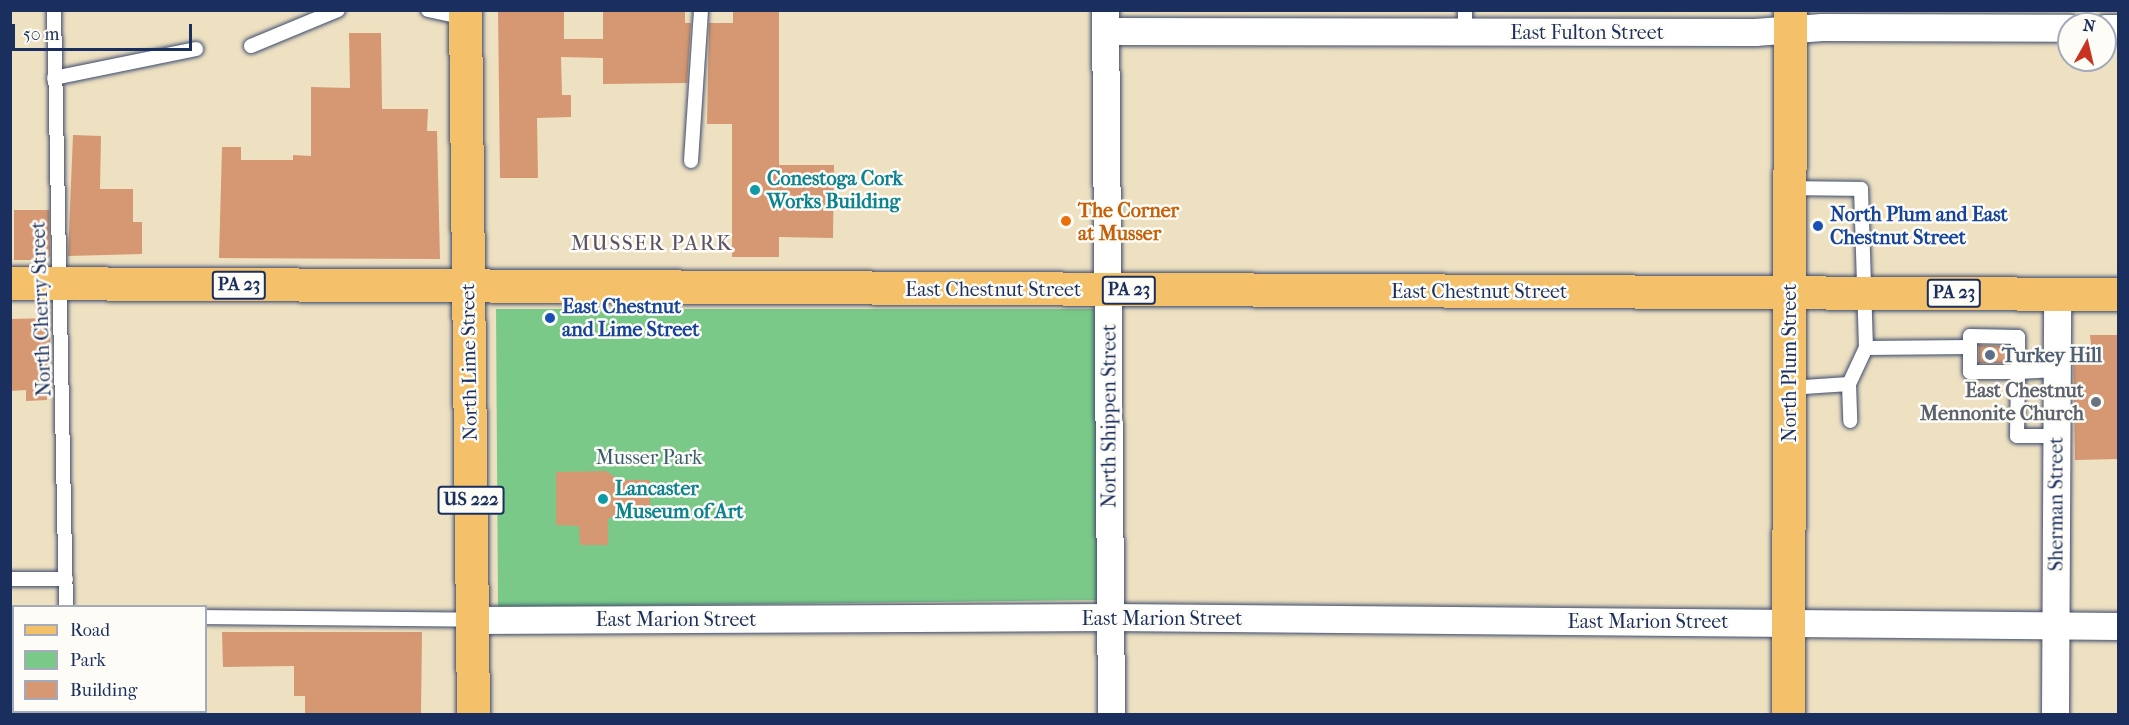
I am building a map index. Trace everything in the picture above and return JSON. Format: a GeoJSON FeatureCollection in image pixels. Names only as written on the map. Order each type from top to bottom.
{"type":"FeatureCollection","features":[{"type":"Feature","properties":{"kind":"main road","name":"North Lime Street"},"geometry":{"type":"LineString","coordinates":[[465,14],[473,714]]}},
{"type":"Feature","properties":{"kind":"main road","name":"North Plum Street"},"geometry":{"type":"LineString","coordinates":[[1788,714],[1790,20]]}},
{"type":"Feature","properties":{"kind":"main road","name":"East Chestnut Street"},"geometry":{"type":"LineString","coordinates":[[10,283],[2118,294]]}},
{"type":"Feature","properties":{"kind":"street","name":"East Fulton Street"},"geometry":{"type":"LineString","coordinates":[[1105,21],[1790,20],[2057,28]]}},
{"type":"Feature","properties":{"kind":"street","name":"North Shippen Street"},"geometry":{"type":"LineString","coordinates":[[1105,21],[1111,714]]}},
{"type":"Feature","properties":{"kind":"street","name":"Sherman Street"},"geometry":{"type":"LineString","coordinates":[[2055,714],[2057,294]]}},
{"type":"Feature","properties":{"kind":"street","name":"East Marion Street"},"geometry":{"type":"LineString","coordinates":[[473,620],[1110,617],[2118,627]]}},
{"type":"Feature","properties":{"kind":"lane","name":"North Cherry Street"},"geometry":{"type":"LineString","coordinates":[[54,10],[66,605]]}},
{"type":"Feature","properties":{"kind":"lane"},"geometry":{"type":"LineString","coordinates":[[251,46],[338,10]]}},
{"type":"Feature","properties":{"kind":"lane"},"geometry":{"type":"LineString","coordinates":[[428,10],[465,14]]}},
{"type":"Feature","properties":{"kind":"lane"},"geometry":{"type":"LineString","coordinates":[[691,161],[701,10]]}},
{"type":"Feature","properties":{"kind":"lane"},"geometry":{"type":"LineString","coordinates":[[54,78],[196,50]]}},
{"type":"Feature","properties":{"kind":"lane"},"geometry":{"type":"LineString","coordinates":[[1790,188],[1861,189],[1866,348],[1849,384],[1850,421]]}},
{"type":"Feature","properties":{"kind":"lane"},"geometry":{"type":"LineString","coordinates":[[2056,370],[2018,372],[1970,372],[1971,336],[2018,338],[2018,372],[2017,436],[2056,436]]}},
{"type":"Feature","properties":{"kind":"lane"},"geometry":{"type":"LineString","coordinates":[[1866,348],[1970,347]]}},
{"type":"Feature","properties":{"kind":"lane"},"geometry":{"type":"LineString","coordinates":[[1789,388],[1849,384]]}},
{"type":"Feature","properties":{"kind":"lane"},"geometry":{"type":"LineString","coordinates":[[10,579],[66,579]]}},
{"type":"Feature","properties":{"kind":"lane","name":"East Marion Street"},"geometry":{"type":"LineString","coordinates":[[207,617],[473,620]]}},
{"type":"Feature","properties":{"kind":"green space","name":"Musser Park"},"geometry":{"type":"Polygon","coordinates":[[[496,309],[1096,309],[1100,600],[498,607],[496,309]]]}},
{"type":"Feature","properties":{"kind":"building"},"geometry":{"type":"Polygon","coordinates":[[[498,10],[564,10],[564,39],[603,39],[603,10],[685,10],[685,23],[691,23],[687,83],[603,84],[603,58],[561,57],[562,95],[571,95],[571,117],[537,118],[538,178],[500,178],[498,10]]]}},
{"type":"Feature","properties":{"kind":"building","name":"Conestoga Cork Works Building"},"geometry":{"type":"Polygon","coordinates":[[[733,10],[779,10],[779,165],[834,165],[833,238],[779,237],[779,257],[732,257],[732,124],[707,124],[709,23],[733,23],[733,10]]]}},
{"type":"Feature","properties":{"kind":"building"},"geometry":{"type":"Polygon","coordinates":[[[349,33],[381,33],[382,109],[428,109],[427,131],[437,131],[440,259],[219,258],[222,147],[241,147],[241,160],[293,160],[293,155],[311,156],[311,87],[350,88],[349,33]]]}},
{"type":"Feature","properties":{"kind":"building"},"geometry":{"type":"Polygon","coordinates":[[[73,135],[101,136],[100,189],[133,189],[133,222],[142,222],[142,254],[68,256],[73,135]]]}},
{"type":"Feature","properties":{"kind":"building"},"geometry":{"type":"Polygon","coordinates":[[[14,210],[49,210],[50,256],[46,260],[14,260],[14,210]]]}},
{"type":"Feature","properties":{"kind":"building"},"geometry":{"type":"Polygon","coordinates":[[[51,318],[47,400],[26,401],[26,390],[10,391],[10,319],[51,318]]]}},
{"type":"Feature","properties":{"kind":"building","name":"East Chestnut Mennonite Church"},"geometry":{"type":"Polygon","coordinates":[[[2090,335],[2118,335],[2118,459],[2075,460],[2073,346],[2091,345],[2090,335]]]}},
{"type":"Feature","properties":{"kind":"building","name":"Turkey Hill"},"geometry":{"type":"Polygon","coordinates":[[[1979,345],[2005,346],[2005,363],[1979,363],[1979,345]]]}},
{"type":"Feature","properties":{"kind":"building","name":"Lancaster Museum of Art"},"geometry":{"type":"Polygon","coordinates":[[[606,471],[619,480],[650,480],[650,517],[608,518],[608,545],[580,545],[579,526],[556,525],[556,472],[606,471]]]}},
{"type":"Feature","properties":{"kind":"building"},"geometry":{"type":"Polygon","coordinates":[[[222,632],[422,632],[421,714],[305,714],[305,696],[294,696],[294,666],[223,667],[222,632]]]}},
{"type":"Feature","properties":{"kind":"place","name":"Conestoga Cork Works Building"},"geometry":{"type":"Point","coordinates":[755,190]}},
{"type":"Feature","properties":{"kind":"place","name":"The Corner at Musser"},"geometry":{"type":"Point","coordinates":[1066,221]}},
{"type":"Feature","properties":{"kind":"place","name":"North Plum and East Chestnut Street"},"geometry":{"type":"Point","coordinates":[1818,226]}},
{"type":"Feature","properties":{"kind":"place","name":"East Chestnut and Lime Street"},"geometry":{"type":"Point","coordinates":[550,318]}},
{"type":"Feature","properties":{"kind":"place","name":"Turkey Hill"},"geometry":{"type":"Point","coordinates":[1990,355]}},
{"type":"Feature","properties":{"kind":"place","name":"East Chestnut Mennonite Church"},"geometry":{"type":"Point","coordinates":[2096,402]}},
{"type":"Feature","properties":{"kind":"place","name":"Lancaster Museum of Art"},"geometry":{"type":"Point","coordinates":[603,499]}},
{"type":"Feature","properties":{"kind":"district","name":"MUSSER PARK"},"geometry":{"type":"Point","coordinates":[652,243]}}]}
